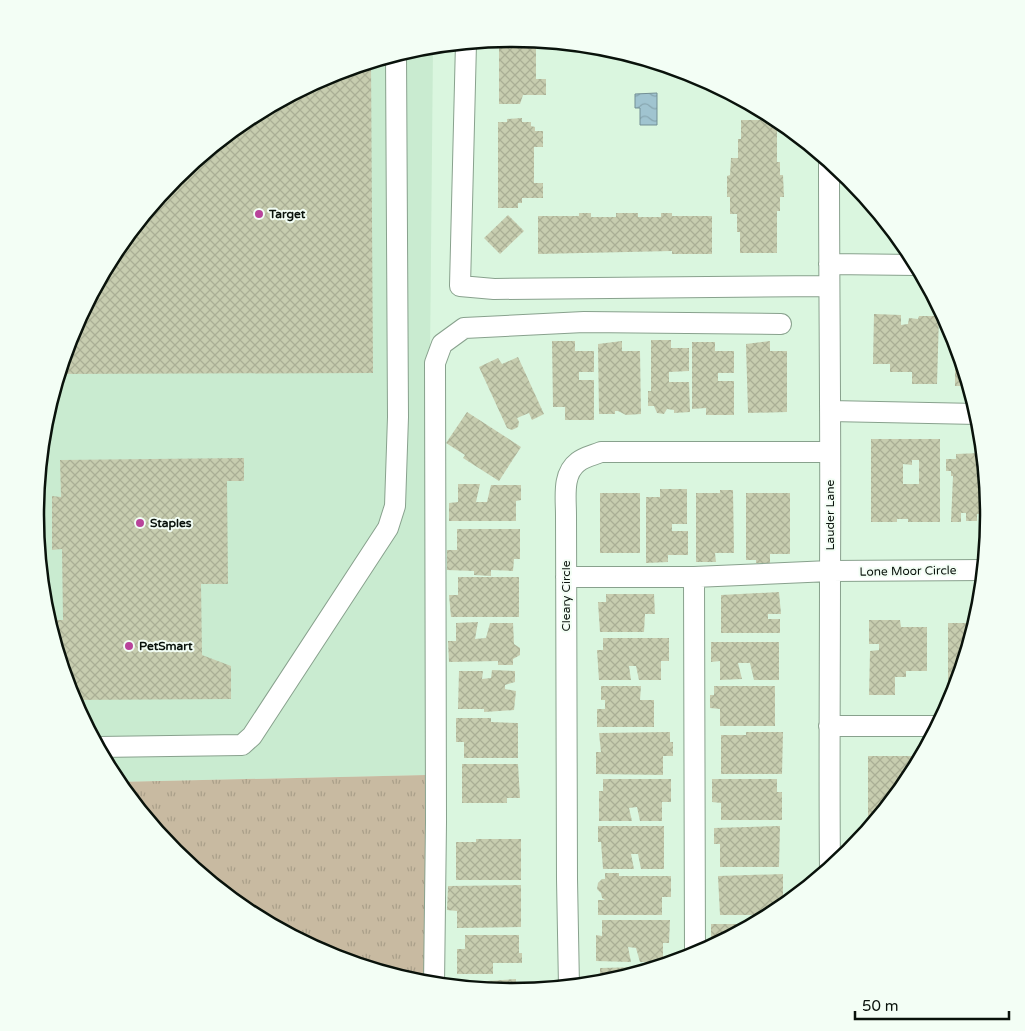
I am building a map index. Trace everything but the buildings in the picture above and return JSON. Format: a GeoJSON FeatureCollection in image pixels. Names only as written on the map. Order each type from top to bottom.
{"type":"FeatureCollection","features":[{"type":"Feature","properties":{"kind":"street"},"geometry":{"type":"LineString","coordinates":[[466,50],[460,286],[494,289],[829,286]]}},
{"type":"Feature","properties":{"kind":"street"},"geometry":{"type":"LineString","coordinates":[[105,747],[242,745],[252,736],[388,528],[395,506],[398,417],[396,62]]}},
{"type":"Feature","properties":{"kind":"street","name":"Lauder Lane"},"geometry":{"type":"LineString","coordinates":[[829,170],[830,860]]}},
{"type":"Feature","properties":{"kind":"street"},"geometry":{"type":"LineString","coordinates":[[829,264],[908,265]]}},
{"type":"Feature","properties":{"kind":"street"},"geometry":{"type":"LineString","coordinates":[[434,977],[436,822],[435,363],[442,344],[464,328],[584,322],[781,324]]}},
{"type":"Feature","properties":{"kind":"street"},"geometry":{"type":"LineString","coordinates":[[830,411],[970,414]]}},
{"type":"Feature","properties":{"kind":"street","name":"Cleary Circle"},"geometry":{"type":"LineString","coordinates":[[569,980],[566,481],[570,469],[579,461],[601,452],[830,452]]}},
{"type":"Feature","properties":{"kind":"street","name":"Lone Moor Circle"},"geometry":{"type":"LineString","coordinates":[[566,577],[694,577],[830,571],[978,570]]}},
{"type":"Feature","properties":{"kind":"street"},"geometry":{"type":"LineString","coordinates":[[694,577],[695,948]]}},
{"type":"Feature","properties":{"kind":"street"},"geometry":{"type":"LineString","coordinates":[[829,726],[931,726]]}},
{"type":"Feature","properties":{"kind":"shaded area"},"geometry":{"type":"Polygon","coordinates":[[[433,54],[426,775],[127,782],[92,723],[79,695],[69,666],[60,637],[48,577],[44,516],[48,454],[53,424],[60,394],[79,336],[92,308],[123,255],[160,206],[203,163],[252,126],[278,110],[333,82],[391,63],[433,54]]]}},
{"type":"Feature","properties":{"kind":"green space"},"geometry":{"type":"Polygon","coordinates":[[[426,775],[427,976],[391,968],[333,949],[305,936],[252,905],[203,868],[181,847],[160,825],[127,782],[426,775]]]}},
{"type":"Feature","properties":{"kind":"water"},"geometry":{"type":"Polygon","coordinates":[[[657,93],[657,125],[640,125],[640,108],[635,108],[635,94],[657,93]]]}},
{"type":"Feature","properties":{"kind":"place","name":"Target"},"geometry":{"type":"Point","coordinates":[259,214]}},
{"type":"Feature","properties":{"kind":"place","name":"Staples"},"geometry":{"type":"Point","coordinates":[140,523]}},
{"type":"Feature","properties":{"kind":"place","name":"PetSmart"},"geometry":{"type":"Point","coordinates":[129,646]}}]}
